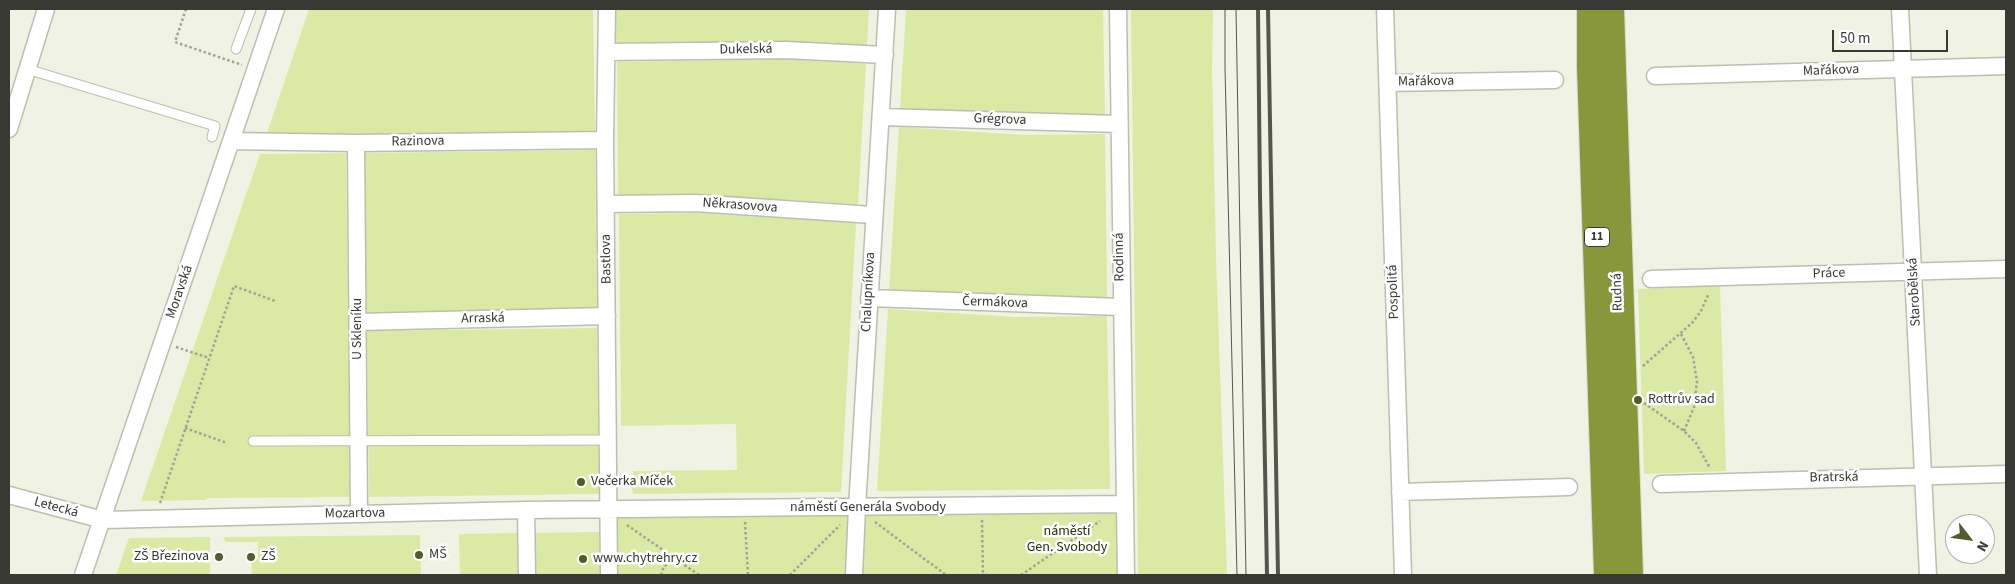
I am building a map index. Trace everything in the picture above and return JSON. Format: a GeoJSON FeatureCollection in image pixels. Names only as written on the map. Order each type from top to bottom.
{"type":"FeatureCollection","features":[{"type":"Feature","properties":{"kind":"highway","name":"Rudná"},"geometry":{"type":"LineString","coordinates":[[1590,9],[1608,575]]}},
{"type":"Feature","properties":{"kind":"highway","name":"Rudná"},"geometry":{"type":"LineString","coordinates":[[1610,9],[1629,575]]}},
{"type":"Feature","properties":{"kind":"street"},"geometry":{"type":"LineString","coordinates":[[9,128],[20,74],[46,9]]}},
{"type":"Feature","properties":{"kind":"street","name":"Moravská"},"geometry":{"type":"LineString","coordinates":[[83,575],[276,9]]}},
{"type":"Feature","properties":{"kind":"street","name":"Bastlova"},"geometry":{"type":"LineString","coordinates":[[606,9],[605,140],[608,509]]}},
{"type":"Feature","properties":{"kind":"street","name":"Chalupníkova"},"geometry":{"type":"LineString","coordinates":[[854,575],[887,9]]}},
{"type":"Feature","properties":{"kind":"street","name":"Rodinná"},"geometry":{"type":"LineString","coordinates":[[1118,9],[1124,504]]}},
{"type":"Feature","properties":{"kind":"street","name":"Pospolitá"},"geometry":{"type":"LineString","coordinates":[[1385,9],[1403,575]]}},
{"type":"Feature","properties":{"kind":"street","name":"Starobělská"},"geometry":{"type":"LineString","coordinates":[[1900,9],[1925,476],[1928,575]]}},
{"type":"Feature","properties":{"kind":"street","name":"Dukelská"},"geometry":{"type":"LineString","coordinates":[[607,52],[786,50],[885,55]]}},
{"type":"Feature","properties":{"kind":"street","name":"Mařákova"},"geometry":{"type":"LineString","coordinates":[[1656,76],[2006,66]]}},
{"type":"Feature","properties":{"kind":"street","name":"Mařákova"},"geometry":{"type":"LineString","coordinates":[[1388,83],[1555,80]]}},
{"type":"Feature","properties":{"kind":"street","name":"Grégrova"},"geometry":{"type":"LineString","coordinates":[[881,117],[1119,124]]}},
{"type":"Feature","properties":{"kind":"street","name":"Razinova"},"geometry":{"type":"LineString","coordinates":[[232,140],[356,143],[605,140]]}},
{"type":"Feature","properties":{"kind":"street","name":"U Skleníku"},"geometry":{"type":"LineString","coordinates":[[356,143],[359,514]]}},
{"type":"Feature","properties":{"kind":"street","name":"Někrasovova"},"geometry":{"type":"LineString","coordinates":[[606,204],[695,203],[874,215]]}},
{"type":"Feature","properties":{"kind":"street","name":"Práce"},"geometry":{"type":"LineString","coordinates":[[1651,279],[2006,269]]}},
{"type":"Feature","properties":{"kind":"street","name":"Čermákova"},"geometry":{"type":"LineString","coordinates":[[869,298],[1121,307]]}},
{"type":"Feature","properties":{"kind":"street","name":"Arraská"},"geometry":{"type":"LineString","coordinates":[[358,322],[607,316]]}},
{"type":"Feature","properties":{"kind":"street","name":"Bratrská"},"geometry":{"type":"LineString","coordinates":[[1662,484],[2006,474]]}},
{"type":"Feature","properties":{"kind":"street"},"geometry":{"type":"LineString","coordinates":[[1400,492],[1569,487]]}},
{"type":"Feature","properties":{"kind":"street","name":"Letecká"},"geometry":{"type":"LineString","coordinates":[[9,495],[103,520]]}},
{"type":"Feature","properties":{"kind":"street"},"geometry":{"type":"LineString","coordinates":[[1124,504],[1126,575]]}},
{"type":"Feature","properties":{"kind":"street","name":"náměstí Generála Svobody"},"geometry":{"type":"LineString","coordinates":[[608,509],[1124,504]]}},
{"type":"Feature","properties":{"kind":"street"},"geometry":{"type":"LineString","coordinates":[[608,509],[609,575]]}},
{"type":"Feature","properties":{"kind":"street","name":"Mozartova"},"geometry":{"type":"LineString","coordinates":[[103,520],[608,509]]}},
{"type":"Feature","properties":{"kind":"street"},"geometry":{"type":"LineString","coordinates":[[526,510],[526,575]]}},
{"type":"Feature","properties":{"kind":"lane"},"geometry":{"type":"LineString","coordinates":[[236,49],[251,9]]}},
{"type":"Feature","properties":{"kind":"lane"},"geometry":{"type":"LineString","coordinates":[[20,74],[215,126],[212,137]]}},
{"type":"Feature","properties":{"kind":"lane"},"geometry":{"type":"LineString","coordinates":[[253,441],[608,440]]}},
{"type":"Feature","properties":{"kind":"path"},"geometry":{"type":"LineString","coordinates":[[186,9],[175,42],[246,66]]}},
{"type":"Feature","properties":{"kind":"path"},"geometry":{"type":"LineString","coordinates":[[1638,370],[1681,334],[1701,311],[1714,278]]}},
{"type":"Feature","properties":{"kind":"path"},"geometry":{"type":"LineString","coordinates":[[155,519],[234,286],[275,301]]}},
{"type":"Feature","properties":{"kind":"path"},"geometry":{"type":"LineString","coordinates":[[1681,334],[1693,357],[1697,382],[1694,407],[1684,431]]}},
{"type":"Feature","properties":{"kind":"path"},"geometry":{"type":"LineString","coordinates":[[192,353],[209,358]]}},
{"type":"Feature","properties":{"kind":"path"},"geometry":{"type":"LineString","coordinates":[[1639,399],[1684,431],[1696,443],[1705,456],[1715,481]]}},
{"type":"Feature","properties":{"kind":"path"},"geometry":{"type":"LineString","coordinates":[[185,428],[227,442]]}},
{"type":"Feature","properties":{"kind":"path"},"geometry":{"type":"LineString","coordinates":[[1021,575],[1124,504]]}},
{"type":"Feature","properties":{"kind":"path"},"geometry":{"type":"LineString","coordinates":[[982,506],[983,574]]}},
{"type":"Feature","properties":{"kind":"path"},"geometry":{"type":"LineString","coordinates":[[745,508],[748,575]]}},
{"type":"Feature","properties":{"kind":"path"},"geometry":{"type":"LineString","coordinates":[[790,575],[857,508]]}},
{"type":"Feature","properties":{"kind":"path"},"geometry":{"type":"LineString","coordinates":[[627,509],[627,527],[699,575]]}},
{"type":"Feature","properties":{"kind":"path"},"geometry":{"type":"LineString","coordinates":[[871,519],[946,575]]}},
{"type":"Feature","properties":{"kind":"path"},"geometry":{"type":"LineString","coordinates":[[661,575],[664,566],[672,562],[682,563]]}},
{"type":"Feature","properties":{"kind":"path"},"geometry":{"type":"LineString","coordinates":[[976,575],[992,575]]}},
{"type":"Feature","properties":{"kind":"green space"},"geometry":{"type":"Polygon","coordinates":[[[309,9],[593,9],[595,131],[266,136],[309,9]]]}},
{"type":"Feature","properties":{"kind":"green space"},"geometry":{"type":"Polygon","coordinates":[[[616,9],[869,9],[867,46],[766,41],[616,44],[616,9]]]}},
{"type":"Feature","properties":{"kind":"green space"},"geometry":{"type":"Polygon","coordinates":[[[906,9],[1103,9],[1105,116],[1028,117],[900,109],[906,9]]]}},
{"type":"Feature","properties":{"kind":"green space"},"geometry":{"type":"Polygon","coordinates":[[[1131,9],[1213,9],[1212,70],[1216,257],[1227,575],[1138,575],[1131,9]]]}},
{"type":"Feature","properties":{"kind":"green space"},"geometry":{"type":"Polygon","coordinates":[[[785,59],[866,64],[858,204],[697,195],[618,196],[617,62],[785,59]]]}},
{"type":"Feature","properties":{"kind":"green space"},"geometry":{"type":"Polygon","coordinates":[[[899,127],[1026,135],[1105,134],[1107,297],[1017,298],[889,291],[899,127]]]}},
{"type":"Feature","properties":{"kind":"green space"},"geometry":{"type":"Polygon","coordinates":[[[595,150],[597,310],[366,313],[365,153],[595,150]]]}},
{"type":"Feature","properties":{"kind":"green space"},"geometry":{"type":"Polygon","coordinates":[[[346,153],[350,497],[207,498],[206,500],[141,501],[260,154],[346,153]]]}},
{"type":"Feature","properties":{"kind":"green space"},"geometry":{"type":"Polygon","coordinates":[[[700,213],[856,223],[841,492],[633,494],[631,483],[633,482],[633,471],[737,470],[736,424],[621,426],[619,214],[700,213]]]}},
{"type":"Feature","properties":{"kind":"green space"},"geometry":{"type":"Polygon","coordinates":[[[1720,286],[1726,471],[1644,474],[1638,289],[1720,286]]]}},
{"type":"Feature","properties":{"kind":"green space"},"geometry":{"type":"Polygon","coordinates":[[[888,309],[1016,317],[1107,316],[1110,489],[877,491],[888,309]]]}},
{"type":"Feature","properties":{"kind":"green space"},"geometry":{"type":"Polygon","coordinates":[[[597,328],[599,494],[369,497],[367,331],[597,328]]]}},
{"type":"Feature","properties":{"kind":"green space","name":"náměstí Gen. Svobody"},"geometry":{"type":"Polygon","coordinates":[[[1124,504],[1126,575],[609,575],[608,509],[1124,504]]]}},
{"type":"Feature","properties":{"kind":"green space"},"geometry":{"type":"Polygon","coordinates":[[[599,532],[600,575],[530,575],[530,533],[599,532]]]}},
{"type":"Feature","properties":{"kind":"green space"},"geometry":{"type":"Polygon","coordinates":[[[522,533],[522,575],[460,575],[459,534],[522,533]]]}},
{"type":"Feature","properties":{"kind":"green space"},"geometry":{"type":"Polygon","coordinates":[[[420,535],[421,575],[252,575],[251,560],[258,559],[258,542],[226,542],[223,537],[420,535]]]}},
{"type":"Feature","properties":{"kind":"green space"},"geometry":{"type":"Polygon","coordinates":[[[210,537],[210,575],[116,575],[129,538],[210,537]]]}},
{"type":"Feature","properties":{"kind":"tram line"},"geometry":{"type":"LineString","coordinates":[[1225,9],[1237,575]]}},
{"type":"Feature","properties":{"kind":"tram line"},"geometry":{"type":"LineString","coordinates":[[1236,9],[1246,575]]}},
{"type":"Feature","properties":{"kind":"railway"},"geometry":{"type":"LineString","coordinates":[[1258,9],[1267,575]]}},
{"type":"Feature","properties":{"kind":"railway"},"geometry":{"type":"LineString","coordinates":[[1268,9],[1278,575]]}},
{"type":"Feature","properties":{"kind":"place","name":"Rottrův sad"},"geometry":{"type":"Point","coordinates":[1638,400]}},
{"type":"Feature","properties":{"kind":"place","name":"Večerka Míček"},"geometry":{"type":"Point","coordinates":[581,482]}},
{"type":"Feature","properties":{"kind":"place","name":"MŠ"},"geometry":{"type":"Point","coordinates":[419,555]}},
{"type":"Feature","properties":{"kind":"place","name":"ZŠ Březinova"},"geometry":{"type":"Point","coordinates":[219,557]}},
{"type":"Feature","properties":{"kind":"place","name":"ZŠ"},"geometry":{"type":"Point","coordinates":[251,557]}},
{"type":"Feature","properties":{"kind":"place","name":"www.chytrehry.cz"},"geometry":{"type":"Point","coordinates":[583,559]}}]}
